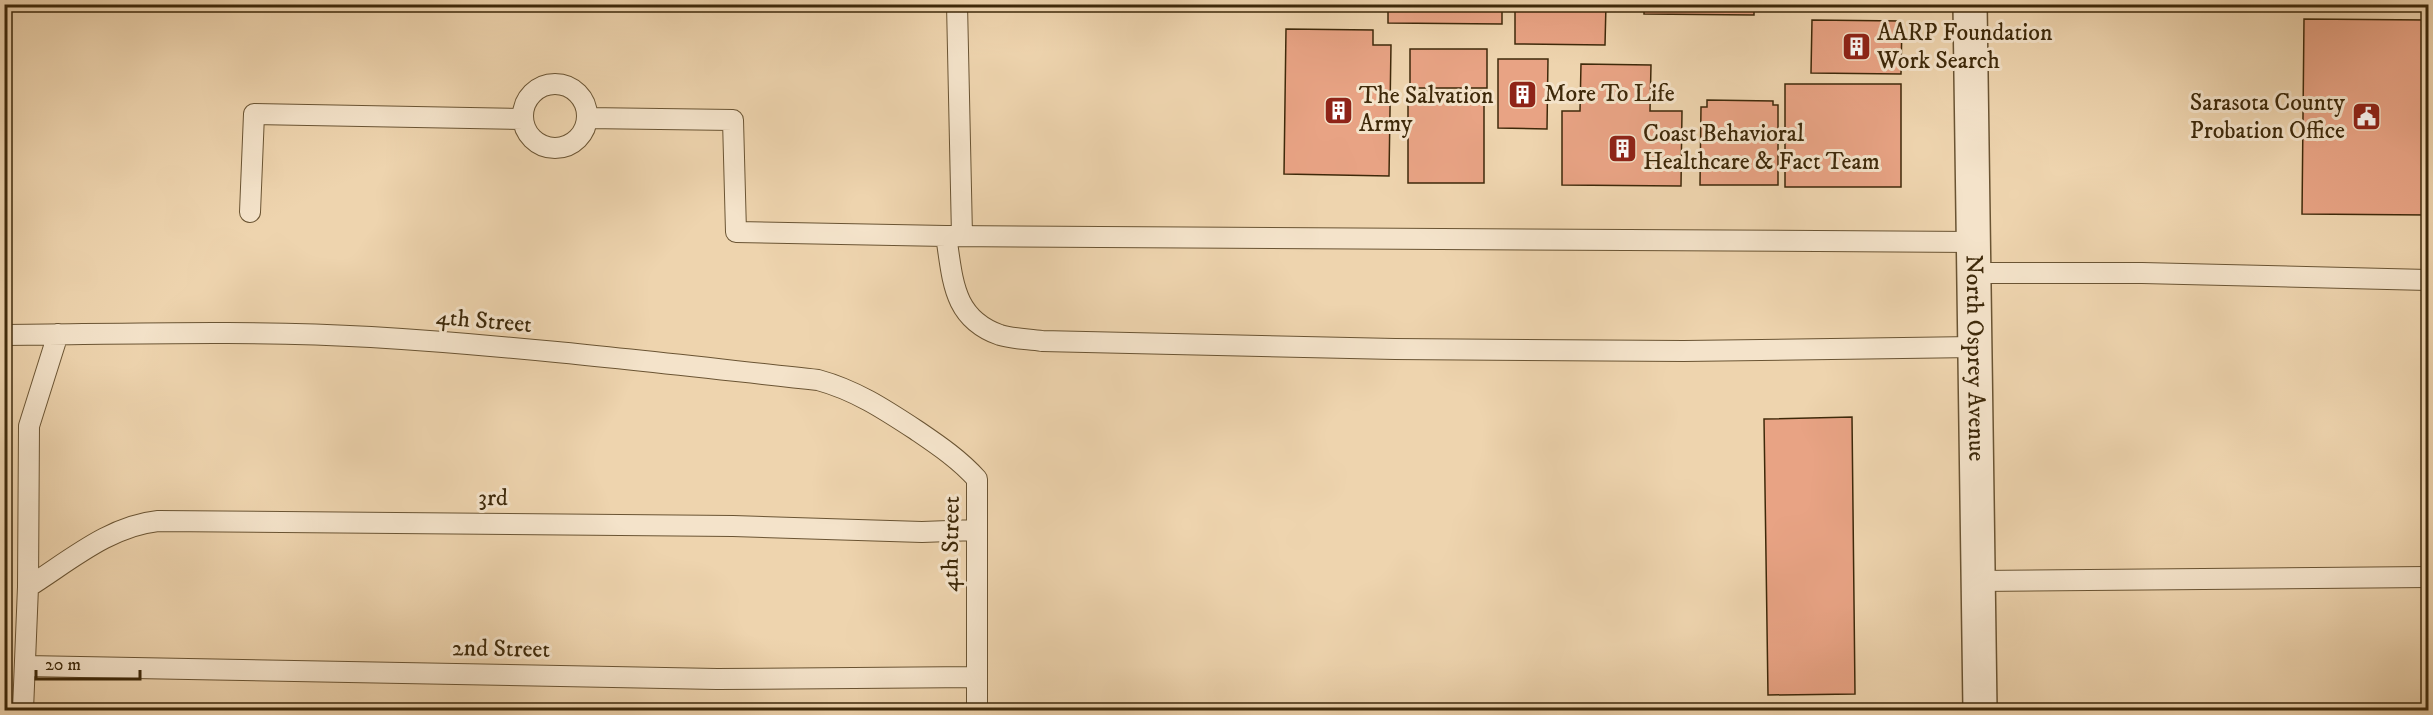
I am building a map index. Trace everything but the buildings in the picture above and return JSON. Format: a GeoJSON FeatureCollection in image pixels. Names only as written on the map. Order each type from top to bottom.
{"type":"FeatureCollection","features":[{"type":"Feature","properties":{"kind":"street","name":"North Osprey Avenue"},"geometry":{"type":"LineString","coordinates":[[1970,4],[1980,711]]}},
{"type":"Feature","properties":{"kind":"lane"},"geometry":{"type":"LineString","coordinates":[[957,4],[954,236],[956,298],[972,321],[1001,335],[1042,341],[1395,349],[1684,351],[1974,347]]}},
{"type":"Feature","properties":{"kind":"lane"},"geometry":{"type":"LineString","coordinates":[[551,84],[561,84],[579,94],[585,104],[587,118],[583,134],[575,142],[556,149],[535,143],[527,135],[523,119],[525,103],[531,93],[551,84]]}},
{"type":"Feature","properties":{"kind":"lane"},"geometry":{"type":"LineString","coordinates":[[250,212],[254,114],[523,119]]}},
{"type":"Feature","properties":{"kind":"lane"},"geometry":{"type":"LineString","coordinates":[[587,118],[733,120],[736,232],[1973,258],[2142,273],[2428,280]]}},
{"type":"Feature","properties":{"kind":"lane","name":"4th Street"},"geometry":{"type":"LineString","coordinates":[[4,335],[262,333],[372,337],[818,380],[843,387],[875,403],[959,459],[977,479],[977,711]]}},
{"type":"Feature","properties":{"kind":"lane"},"geometry":{"type":"LineString","coordinates":[[23,711],[28,587],[29,426],[58,334]]}},
{"type":"Feature","properties":{"kind":"lane","name":"3rd"},"geometry":{"type":"LineString","coordinates":[[28,587],[118,530],[141,522],[733,526],[922,532],[976,530]]}},
{"type":"Feature","properties":{"kind":"lane"},"geometry":{"type":"LineString","coordinates":[[1978,581],[2428,577]]}},
{"type":"Feature","properties":{"kind":"lane","name":"2nd Street"},"geometry":{"type":"LineString","coordinates":[[26,666],[717,679],[976,677]]}},
{"type":"Feature","properties":{"kind":"place","name":"AARP Foundation Work Search"},"geometry":{"type":"Point","coordinates":[1856,47]}},
{"type":"Feature","properties":{"kind":"place","name":"More To Life"},"geometry":{"type":"Point","coordinates":[1523,94]}},
{"type":"Feature","properties":{"kind":"place","name":"The Salvation Army"},"geometry":{"type":"Point","coordinates":[1338,110]}},
{"type":"Feature","properties":{"kind":"place","name":"Sarasota County Probation Office"},"geometry":{"type":"Point","coordinates":[2366,117]}},
{"type":"Feature","properties":{"kind":"place","name":"Coast Behavioral Healthcare & Fact Team"},"geometry":{"type":"Point","coordinates":[1622,148]}}]}
